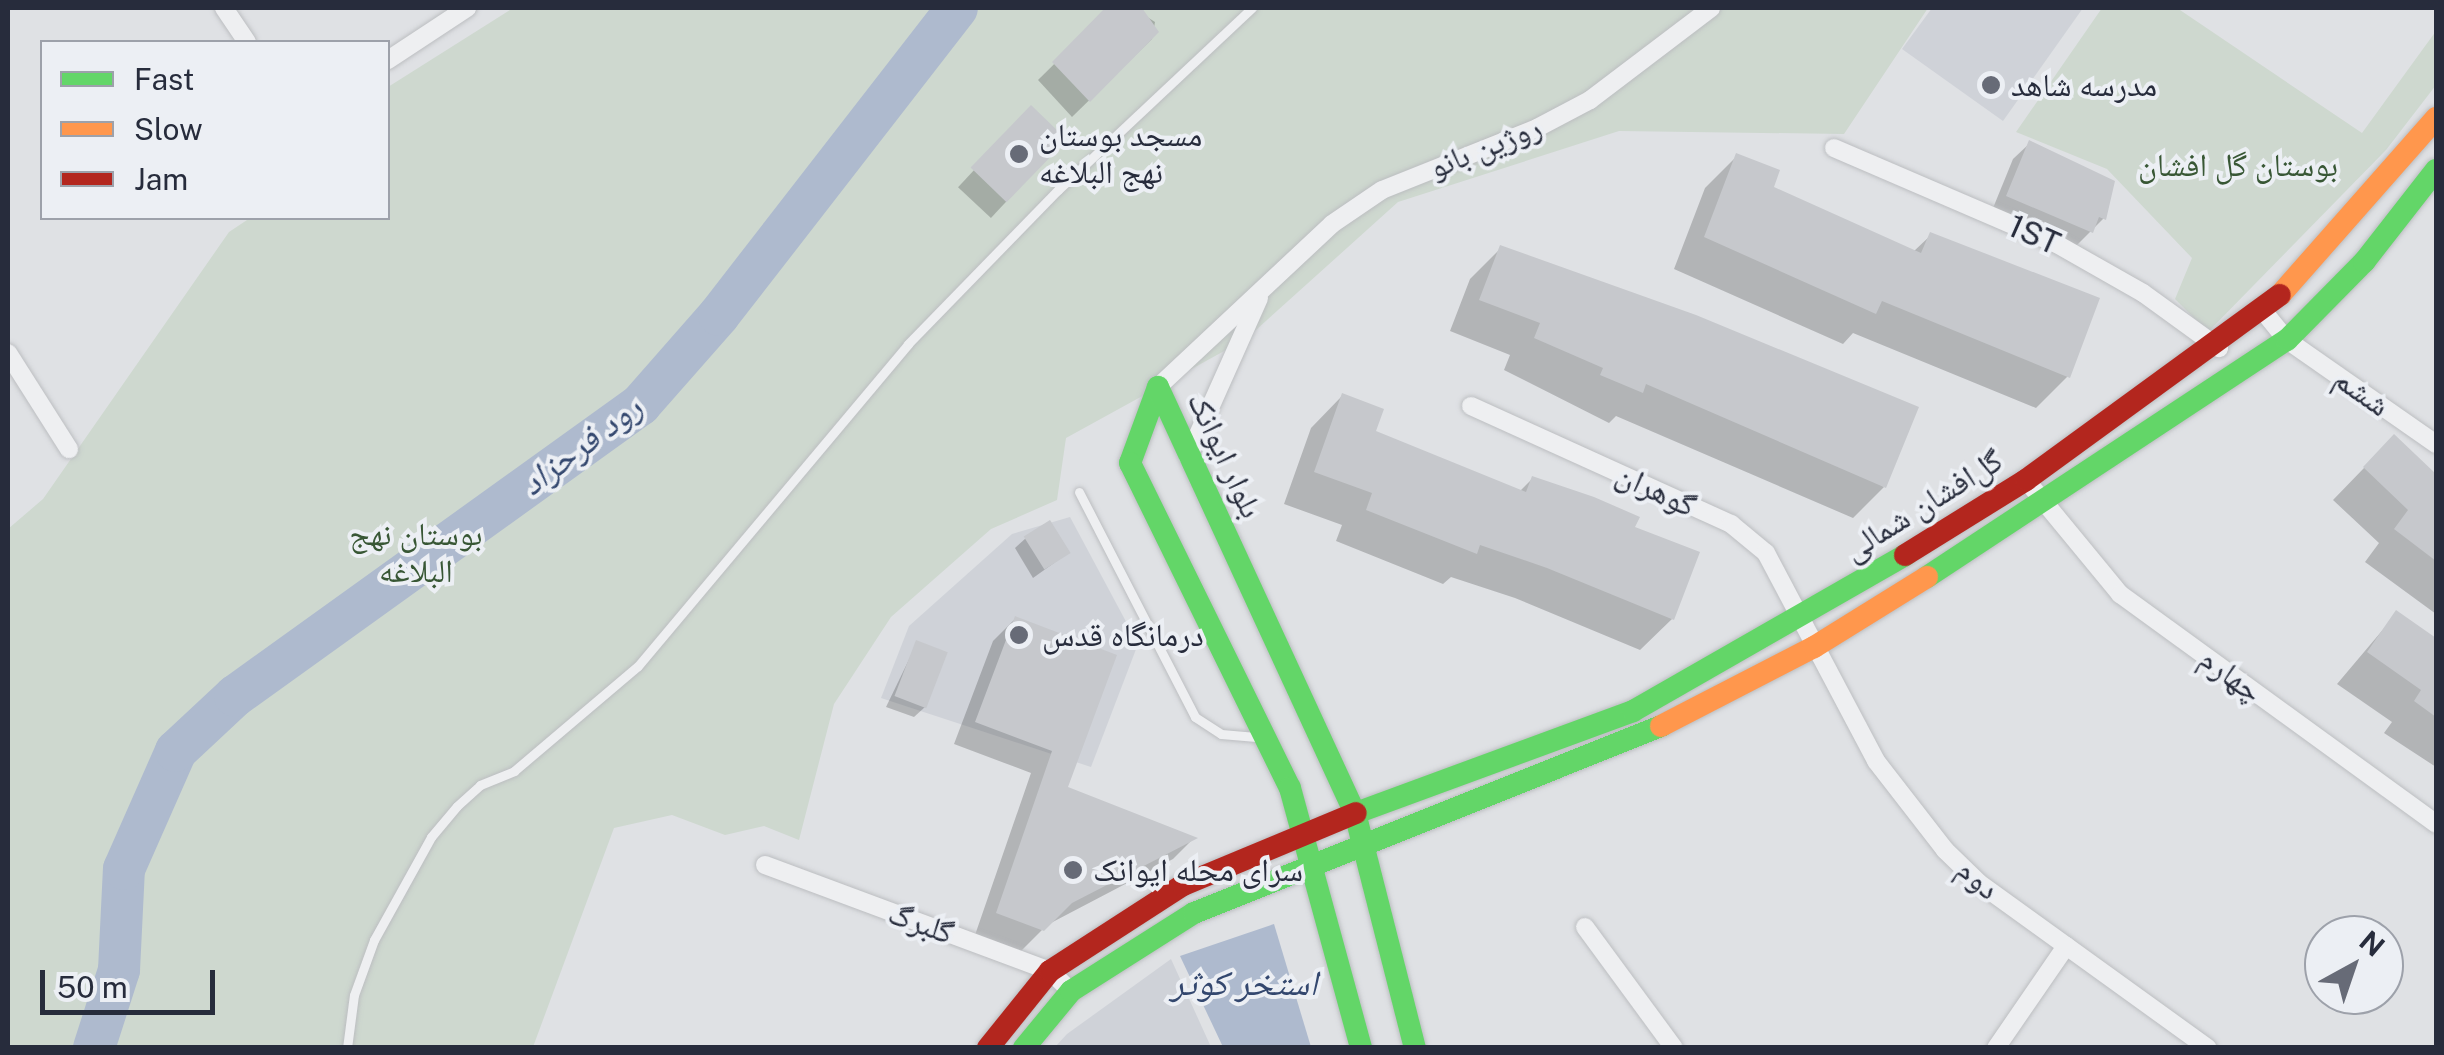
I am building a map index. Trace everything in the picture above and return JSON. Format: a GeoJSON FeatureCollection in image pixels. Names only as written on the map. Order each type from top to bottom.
{"type":"FeatureCollection","features":[{"type":"Feature","properties":{"kind":"main road","name":"گل‌افشان شمالی"},"geometry":{"type":"LineString","coordinates":[[988,1048],[1050,971],[1183,885],[1355,813],[1633,711],[1799,620],[2026,480],[2219,348],[2264,312],[2369,202],[2436,118]]}},
{"type":"Feature","properties":{"kind":"main road","name":"گل‌افشان شمالی"},"geometry":{"type":"LineString","coordinates":[[1024,1048],[1070,991],[1194,913],[1652,731],[1814,647],[2046,504],[2287,340],[2364,262],[2436,170]]}},
{"type":"Feature","properties":{"kind":"main road","name":"بلوار ایوانک"},"geometry":{"type":"LineString","coordinates":[[1158,387],[1355,813],[1415,1048]]}},
{"type":"Feature","properties":{"kind":"main road","name":"بلوار ایوانک"},"geometry":{"type":"LineString","coordinates":[[1158,387],[1130,463],[1267,737],[1305,834],[1361,1048]]}},
{"type":"Feature","properties":{"kind":"street"},"geometry":{"type":"LineString","coordinates":[[224,8],[246,40]]}},
{"type":"Feature","properties":{"kind":"street"},"geometry":{"type":"LineString","coordinates":[[390,59],[468,8]]}},
{"type":"Feature","properties":{"kind":"street","name":"روژین بانو"},"geometry":{"type":"LineString","coordinates":[[1158,387],[1332,224],[1382,190],[1537,128],[1590,100],[1711,8]]}},
{"type":"Feature","properties":{"kind":"street","name":"1ST"},"geometry":{"type":"LineString","coordinates":[[1834,148],[2055,243],[2158,303],[2219,348]]}},
{"type":"Feature","properties":{"kind":"street"},"geometry":{"type":"LineString","coordinates":[[1188,457],[1263,290]]}},
{"type":"Feature","properties":{"kind":"street","name":"ششم"},"geometry":{"type":"LineString","coordinates":[[2264,312],[2287,340],[2436,444]]}},
{"type":"Feature","properties":{"kind":"street"},"geometry":{"type":"LineString","coordinates":[[8,353],[69,449]]}},
{"type":"Feature","properties":{"kind":"street","name":"گوهران"},"geometry":{"type":"LineString","coordinates":[[1471,406],[1730,524],[1766,553],[1814,647]]}},
{"type":"Feature","properties":{"kind":"street","name":"چهارم"},"geometry":{"type":"LineString","coordinates":[[2026,480],[2120,594],[2436,824]]}},
{"type":"Feature","properties":{"kind":"street","name":"دوم"},"geometry":{"type":"LineString","coordinates":[[1814,647],[1876,761],[1945,850],[2066,946],[2208,1048]]}},
{"type":"Feature","properties":{"kind":"street","name":"گلبرگ"},"geometry":{"type":"LineString","coordinates":[[764,865],[1050,971],[1070,991]]}},
{"type":"Feature","properties":{"kind":"street"},"geometry":{"type":"LineString","coordinates":[[1586,927],[1674,1048]]}},
{"type":"Feature","properties":{"kind":"street"},"geometry":{"type":"LineString","coordinates":[[1996,1048],[2066,946]]}},
{"type":"Feature","properties":{"kind":"lane"},"geometry":{"type":"LineString","coordinates":[[348,1048],[354,995],[374,940],[431,837],[457,806],[480,785],[514,771],[638,666],[908,344],[1058,190],[1252,8]]}},
{"type":"Feature","properties":{"kind":"lane"},"geometry":{"type":"LineString","coordinates":[[1079,492],[1195,718],[1221,734],[1267,737]]}},
{"type":"Feature","properties":{"kind":"shaded area","name":"مدرسه شاهد"},"geometry":{"type":"Polygon","coordinates":[[[1932,8],[2083,8],[2003,121],[1902,49],[1932,8]]]}},
{"type":"Feature","properties":{"kind":"shaded area","name":"درمانگاه قدس"},"geometry":{"type":"Polygon","coordinates":[[[1070,517],[1138,644],[1091,767],[881,698],[909,626],[1012,534],[1070,517]]]}},
{"type":"Feature","properties":{"kind":"shaded area"},"geometry":{"type":"Polygon","coordinates":[[[1171,959],[1211,1047],[1055,1047],[1067,1034],[1171,959]]]}},
{"type":"Feature","properties":{"kind":"green space","name":"بوستان نهج البلاغه"},"geometry":{"type":"Polygon","coordinates":[[[513,8],[1928,8],[1844,134],[1619,131],[1398,202],[1246,339],[1066,438],[1057,500],[991,529],[891,617],[834,704],[799,840],[764,826],[725,835],[672,815],[614,828],[533,1047],[8,1047],[8,529],[43,499],[229,232],[247,220],[390,220],[390,86],[513,8]]]}},
{"type":"Feature","properties":{"kind":"green space","name":"بوستان گل افشان"},"geometry":{"type":"Polygon","coordinates":[[[2102,8],[2177,8],[2362,133],[2436,31],[2436,85],[2386,150],[2208,332],[2175,299],[2192,258],[2107,169],[2016,132],[2102,8]]]}},
{"type":"Feature","properties":{"kind":"water","name":"استخر کوثر"},"geometry":{"type":"Polygon","coordinates":[[[1274,924],[1311,1047],[1223,1047],[1180,956],[1274,924]]]}},
{"type":"Feature","properties":{"kind":"building"},"geometry":{"type":"Polygon","coordinates":[[[1105,8],[1142,8],[1159,32],[1090,102],[1052,62],[1105,8]]]}},
{"type":"Feature","properties":{"kind":"building","name":"مسجد بوستان نهج البلاغه"},"geometry":{"type":"Polygon","coordinates":[[[1031,105],[1067,140],[1007,202],[971,168],[1031,105]]]}},
{"type":"Feature","properties":{"kind":"building"},"geometry":{"type":"Polygon","coordinates":[[[2029,140],[2115,181],[2106,220],[2099,217],[2093,233],[2006,196],[2029,140]]]}},
{"type":"Feature","properties":{"kind":"building"},"geometry":{"type":"Polygon","coordinates":[[[1736,153],[1780,170],[1774,187],[1921,253],[1930,232],[2100,298],[2070,378],[1882,301],[1876,314],[1704,237],[1736,153]]]}},
{"type":"Feature","properties":{"kind":"building"},"geometry":{"type":"Polygon","coordinates":[[[1500,245],[1696,315],[1919,407],[1886,488],[1646,384],[1643,393],[1600,375],[1603,368],[1534,338],[1540,323],[1479,300],[1500,245]]]}},
{"type":"Feature","properties":{"kind":"building"},"geometry":{"type":"Polygon","coordinates":[[[1342,393],[1384,409],[1376,431],[1526,492],[1532,476],[1594,497],[1640,517],[1635,527],[1700,552],[1674,620],[1547,568],[1480,545],[1477,554],[1366,510],[1372,493],[1314,472],[1342,393]]]}},
{"type":"Feature","properties":{"kind":"building"},"geometry":{"type":"Polygon","coordinates":[[[2394,434],[2436,474],[2436,561],[2394,529],[2408,510],[2363,467],[2394,434]]]}},
{"type":"Feature","properties":{"kind":"building"},"geometry":{"type":"Polygon","coordinates":[[[1050,520],[1071,553],[1044,570],[1024,536],[1050,520]]]}},
{"type":"Feature","properties":{"kind":"building"},"geometry":{"type":"Polygon","coordinates":[[[2396,610],[2436,638],[2436,717],[2414,701],[2421,690],[2367,652],[2396,610]]]}},
{"type":"Feature","properties":{"kind":"building"},"geometry":{"type":"Polygon","coordinates":[[[1015,616],[1117,655],[1068,787],[1198,838],[1072,903],[1044,931],[996,913],[1052,751],[975,722],[1015,616]]]}},
{"type":"Feature","properties":{"kind":"building"},"geometry":{"type":"Polygon","coordinates":[[[916,640],[948,652],[926,708],[894,696],[916,640]]]}},
{"type":"Feature","properties":{"kind":"waterway","name":"رود فرحزاد"},"geometry":{"type":"LineString","coordinates":[[94,1048],[119,970],[124,869],[176,751],[235,696],[640,405],[719,315],[957,8]]}},
{"type":"Feature","properties":{"kind":"traffic: fast"},"geometry":{"type":"LineString","coordinates":[[1927,577],[2287,340],[2364,262],[2436,170]]}},
{"type":"Feature","properties":{"kind":"traffic: fast"},"geometry":{"type":"LineString","coordinates":[[1158,387],[1130,463],[1290,788],[1361,1048]]}},
{"type":"Feature","properties":{"kind":"traffic: fast"},"geometry":{"type":"LineString","coordinates":[[1158,387],[1355,813],[1415,1048]]}},
{"type":"Feature","properties":{"kind":"traffic: fast"},"geometry":{"type":"LineString","coordinates":[[1356,813],[1633,711],[1905,555]]}},
{"type":"Feature","properties":{"kind":"traffic: fast"},"geometry":{"type":"LineString","coordinates":[[1024,1048],[1071,991],[1194,913],[1661,726]]}},
{"type":"Feature","properties":{"kind":"traffic: slow"},"geometry":{"type":"LineString","coordinates":[[2280,295],[2436,118]]}},
{"type":"Feature","properties":{"kind":"traffic: slow"},"geometry":{"type":"LineString","coordinates":[[1661,726],[1814,647],[1927,577]]}},
{"type":"Feature","properties":{"kind":"traffic: jam"},"geometry":{"type":"LineString","coordinates":[[1905,555],[2026,480],[2280,295]]}},
{"type":"Feature","properties":{"kind":"traffic: jam"},"geometry":{"type":"LineString","coordinates":[[988,1048],[1050,971],[1183,885],[1356,813]]}},
{"type":"Feature","properties":{"kind":"place","name":"مدرسه شاهد"},"geometry":{"type":"Point","coordinates":[1991,85]}},
{"type":"Feature","properties":{"kind":"place","name":"مسجد بوستان نهج البلاغه"},"geometry":{"type":"Point","coordinates":[1019,154]}},
{"type":"Feature","properties":{"kind":"place","name":"درمانگاه قدس"},"geometry":{"type":"Point","coordinates":[1019,635]}},
{"type":"Feature","properties":{"kind":"place","name":"سرای محله ایوانک"},"geometry":{"type":"Point","coordinates":[1073,870]}}]}
